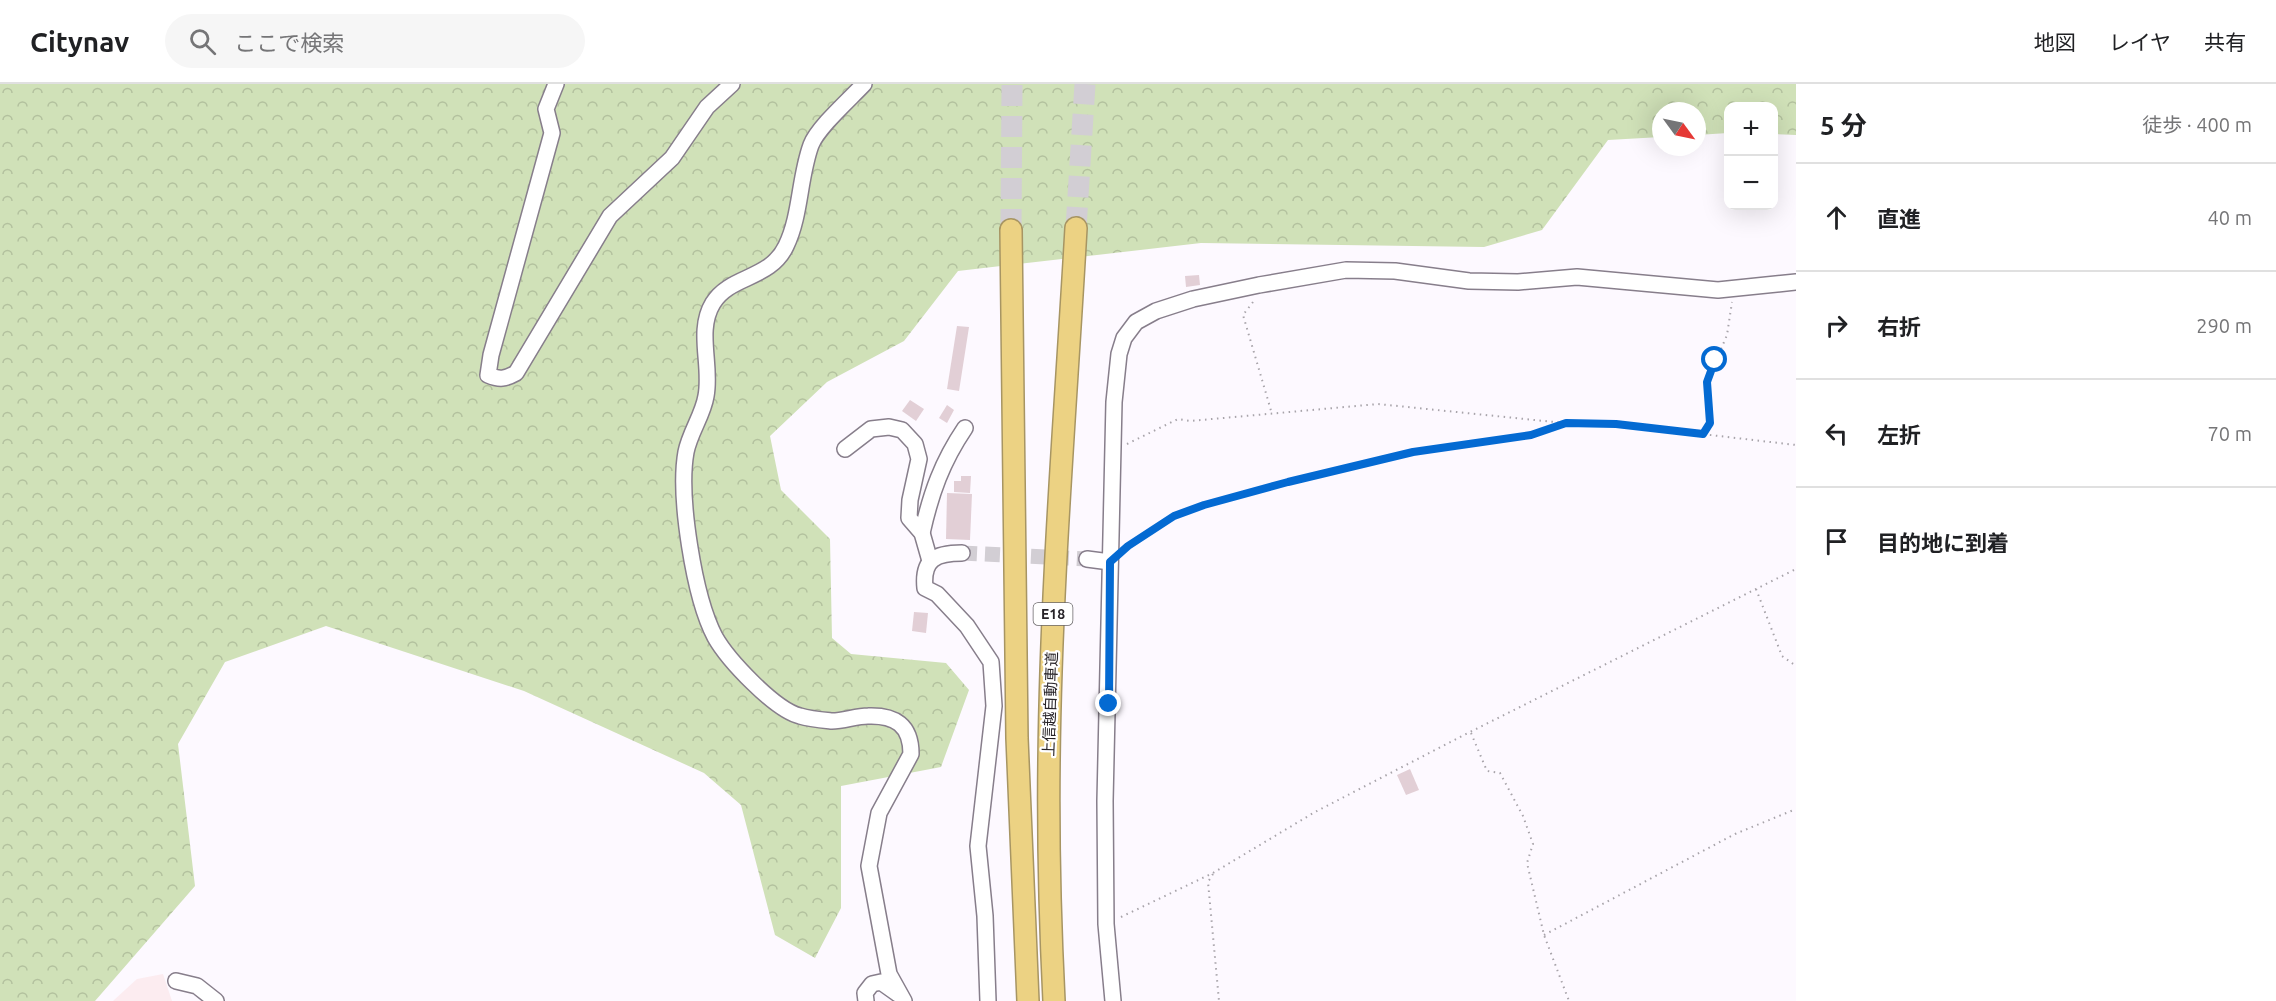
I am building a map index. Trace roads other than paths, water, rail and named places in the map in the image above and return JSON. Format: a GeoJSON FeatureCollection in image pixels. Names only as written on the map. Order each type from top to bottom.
{"type":"FeatureCollection","features":[{"type":"Feature","properties":{"kind":"highway","name":"上信越自動車道"},"geometry":{"type":"LineString","coordinates":[[1054,1001],[1049,836],[1051,679],[1054,588],[1076,228]]}},
{"type":"Feature","properties":{"kind":"highway","name":"上信越自動車道"},"geometry":{"type":"LineString","coordinates":[[1011,230],[1017,738],[1028,1001]]}},
{"type":"Feature","properties":{"kind":"street"},"geometry":{"type":"LineString","coordinates":[[556,84],[546,110],[552,134],[491,355],[488,375],[498,379],[506,379],[516,373],[610,216],[672,158],[707,107],[732,84]]}},
{"type":"Feature","properties":{"kind":"street"},"geometry":{"type":"LineString","coordinates":[[864,84],[829,120],[811,144],[794,226],[786,248],[773,266],[756,276],[731,285],[713,302],[704,331],[708,367],[706,397],[687,451],[683,499],[705,615],[716,639],[732,663],[775,702],[798,716],[833,721],[868,716],[894,719],[905,728],[911,743],[911,754],[879,813],[869,866],[889,974],[903,999]]}},
{"type":"Feature","properties":{"kind":"street"},"geometry":{"type":"LineString","coordinates":[[1113,1001],[1106,924],[1105,801],[1114,402],[1119,354],[1124,338],[1136,322],[1156,311],[1193,299],[1346,270],[1395,271],[1468,281],[1518,282],[1576,277],[1718,290],[1796,282]]}},
{"type":"Feature","properties":{"kind":"street"},"geometry":{"type":"LineString","coordinates":[[845,448],[871,429],[889,427],[902,430],[915,444],[919,459],[910,500],[909,518],[922,533],[930,561]]}},
{"type":"Feature","properties":{"kind":"street"},"geometry":{"type":"LineString","coordinates":[[922,533],[929,501],[946,459],[965,428]]}},
{"type":"Feature","properties":{"kind":"street"},"geometry":{"type":"LineString","coordinates":[[962,553],[943,553],[930,561],[924,574],[925,588],[937,594],[967,626],[991,662],[994,706],[978,846],[985,916],[988,1001]]}},
{"type":"Feature","properties":{"kind":"street"},"geometry":{"type":"LineString","coordinates":[[1087,559],[1110,562]]}},
{"type":"Feature","properties":{"kind":"street"},"geometry":{"type":"LineString","coordinates":[[177,981],[197,986],[216,1001]]}},
{"type":"Feature","properties":{"kind":"street"},"geometry":{"type":"LineString","coordinates":[[866,1001],[865,993],[872,984],[880,982],[903,999]]}},
{"type":"Feature","properties":{"kind":"tunnel"},"geometry":{"type":"LineString","coordinates":[[1011,230],[1012,84]]}},
{"type":"Feature","properties":{"kind":"tunnel"},"geometry":{"type":"LineString","coordinates":[[1076,228],[1085,84]]}},
{"type":"Feature","properties":{"kind":"tunnel"},"geometry":{"type":"LineString","coordinates":[[962,553],[1087,559]]}}]}
